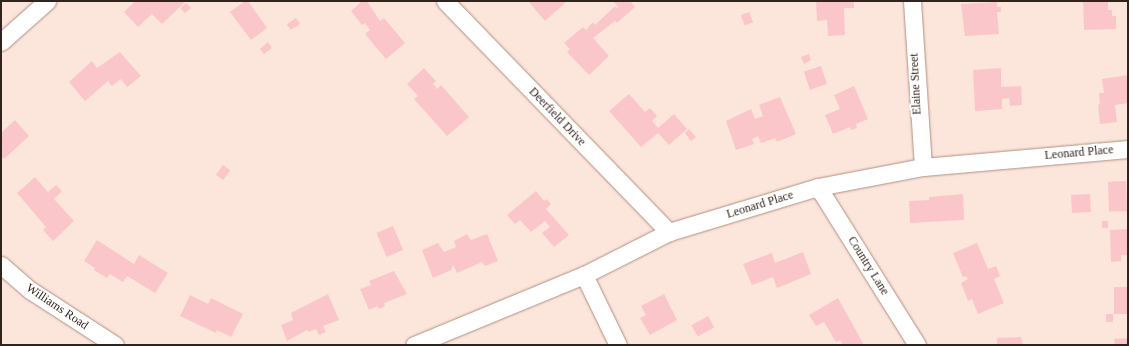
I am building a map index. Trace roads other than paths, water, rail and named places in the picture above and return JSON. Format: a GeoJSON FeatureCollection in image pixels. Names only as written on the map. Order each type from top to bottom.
{"type":"FeatureCollection","features":[{"type":"Feature","properties":{"kind":"street"},"geometry":{"type":"LineString","coordinates":[[1,42],[47,1]]}},
{"type":"Feature","properties":{"kind":"street","name":"Deerfield Drive"},"geometry":{"type":"LineString","coordinates":[[446,1],[669,232]]}},
{"type":"Feature","properties":{"kind":"street","name":"Elaine Street"},"geometry":{"type":"LineString","coordinates":[[912,1],[923,167]]}},
{"type":"Feature","properties":{"kind":"street","name":"Leonard Place"},"geometry":{"type":"LineString","coordinates":[[414,345],[584,275],[669,232],[818,187],[923,167],[1128,149]]}},
{"type":"Feature","properties":{"kind":"street","name":"Country Lane"},"geometry":{"type":"LineString","coordinates":[[818,187],[917,345]]}},
{"type":"Feature","properties":{"kind":"street","name":"Williams Road"},"geometry":{"type":"LineString","coordinates":[[1,265],[30,290],[115,345]]}},
{"type":"Feature","properties":{"kind":"street"},"geometry":{"type":"LineString","coordinates":[[584,275],[618,345]]}}]}
